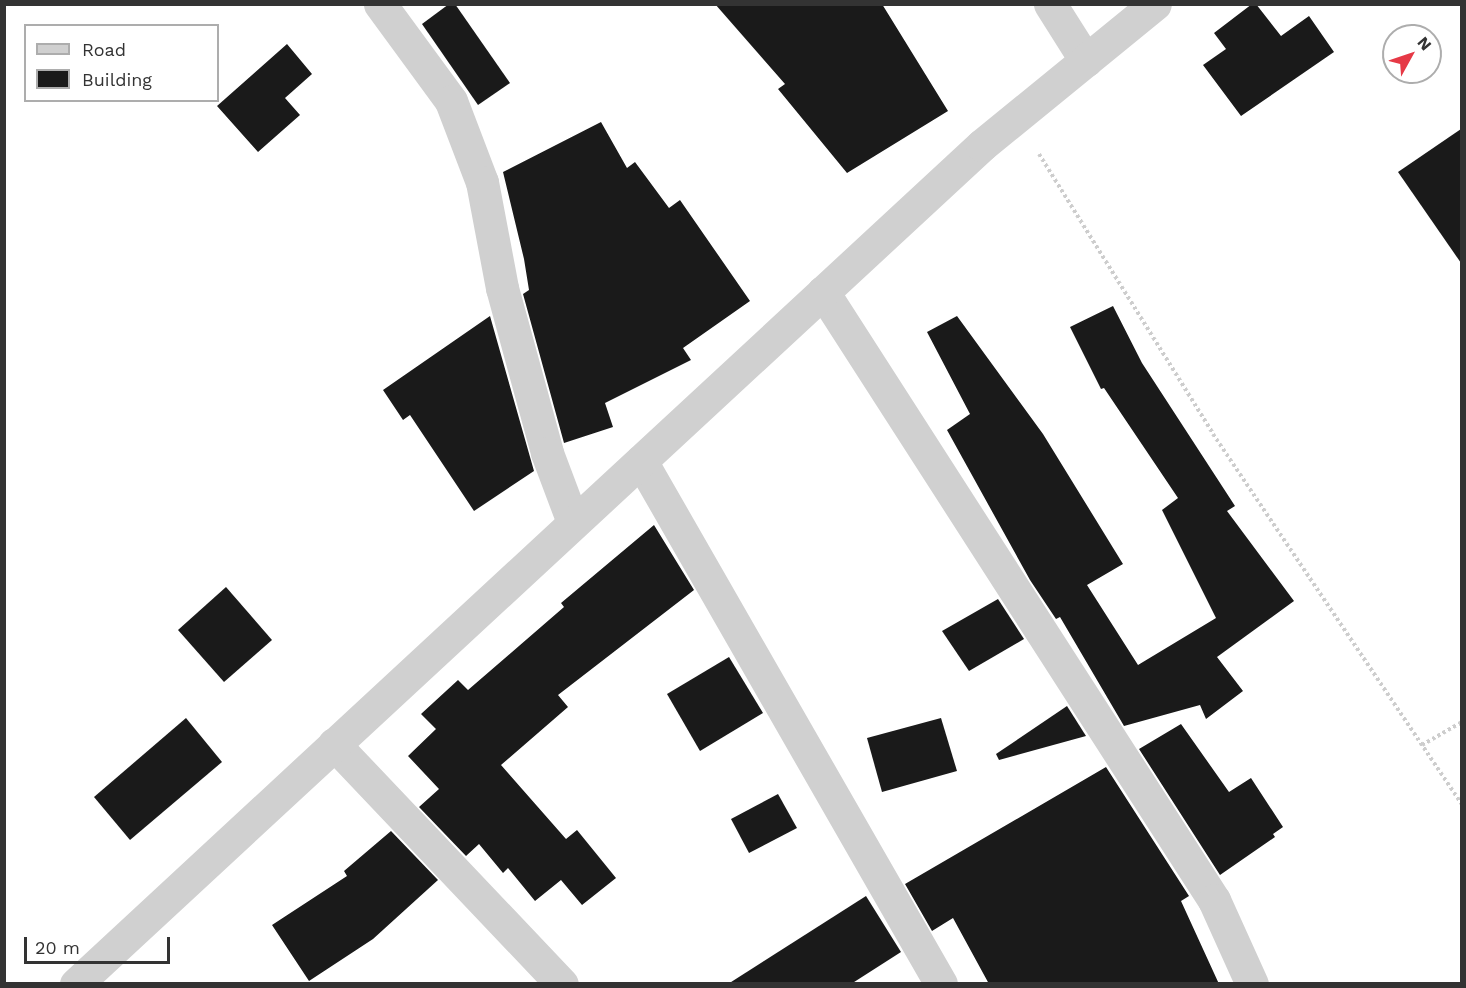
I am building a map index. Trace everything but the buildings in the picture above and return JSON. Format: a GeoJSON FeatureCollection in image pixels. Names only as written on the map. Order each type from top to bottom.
{"type":"FeatureCollection","features":[{"type":"Feature","properties":{"kind":"street"},"geometry":{"type":"LineString","coordinates":[[380,4],[451,101],[482,182],[502,288],[547,453],[573,522]]}},
{"type":"Feature","properties":{"kind":"street"},"geometry":{"type":"LineString","coordinates":[[1050,4],[1086,61]]}},
{"type":"Feature","properties":{"kind":"street"},"geometry":{"type":"LineString","coordinates":[[76,984],[823,292],[1016,118],[1155,4]]}},
{"type":"Feature","properties":{"kind":"street"},"geometry":{"type":"LineString","coordinates":[[823,292],[1214,900],[1252,984]]}},
{"type":"Feature","properties":{"kind":"street"},"geometry":{"type":"LineString","coordinates":[[641,461],[941,984]]}},
{"type":"Feature","properties":{"kind":"street"},"geometry":{"type":"LineString","coordinates":[[334,744],[562,984]]}},
{"type":"Feature","properties":{"kind":"path"},"geometry":{"type":"LineString","coordinates":[[1016,118],[1214,434],[1461,804]]}},
{"type":"Feature","properties":{"kind":"path"},"geometry":{"type":"LineString","coordinates":[[1422,745],[1461,722]]}}]}
